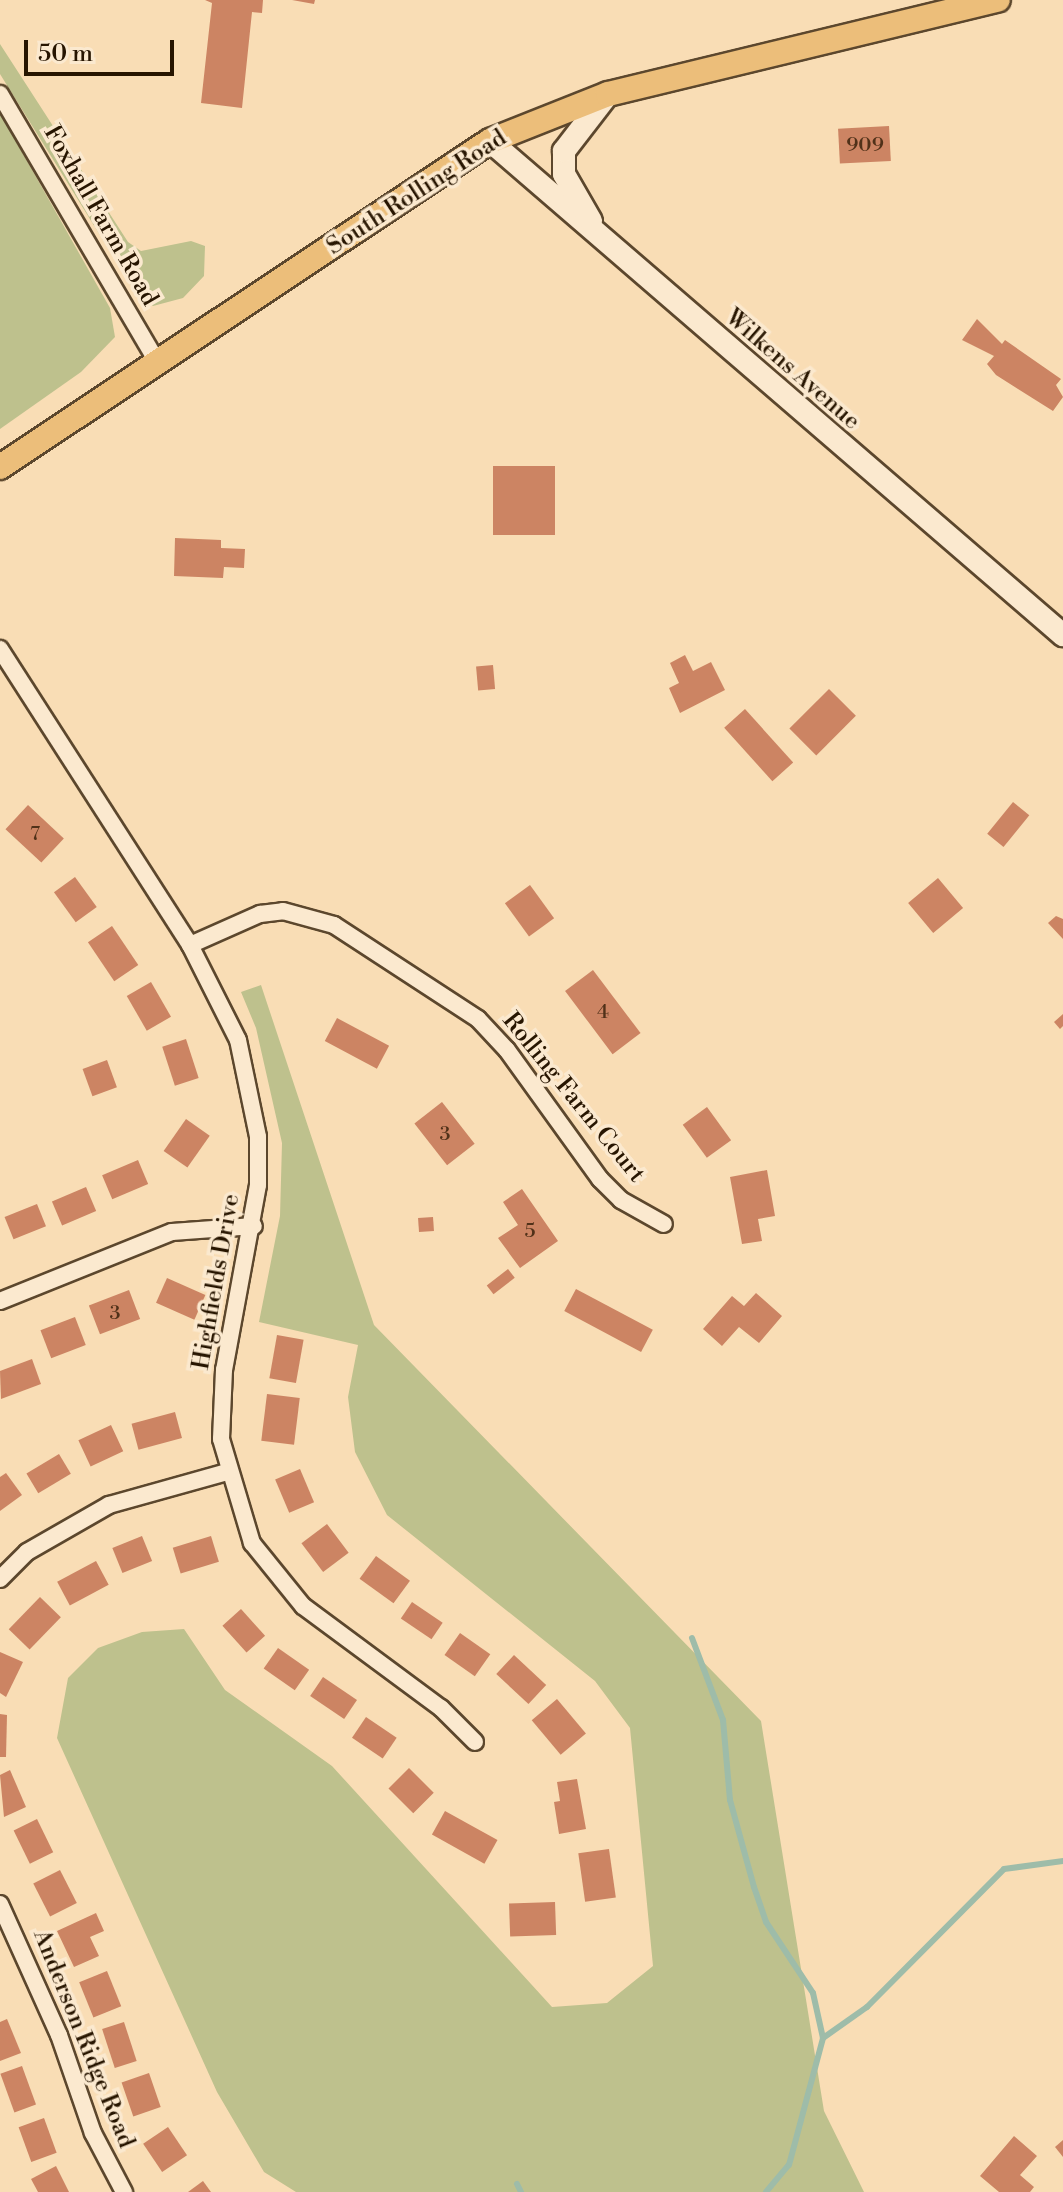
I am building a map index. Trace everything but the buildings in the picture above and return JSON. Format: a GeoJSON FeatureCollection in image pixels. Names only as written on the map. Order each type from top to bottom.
{"type":"FeatureCollection","features":[{"type":"Feature","properties":{"kind":"main road","name":"South Rolling Road"},"geometry":{"type":"LineString","coordinates":[[0,467],[63,428],[490,141],[608,94],[972,3],[998,0]]}},
{"type":"Feature","properties":{"kind":"main road"},"geometry":{"type":"LineString","coordinates":[[607,245],[573,194],[564,174],[564,151],[608,94]]}},
{"type":"Feature","properties":{"kind":"main road","name":"Wilkens Avenue"},"geometry":{"type":"LineString","coordinates":[[490,141],[1063,635]]}},
{"type":"Feature","properties":{"kind":"main road","name":"South Rolling Road"},"geometry":{"type":"LineString","coordinates":[[0,453],[63,428]]}},
{"type":"Feature","properties":{"kind":"main road","name":"South Rolling Road"},"geometry":{"type":"LineString","coordinates":[[0,486],[63,428]]}},
{"type":"Feature","properties":{"kind":"street","name":"Foxhall Farm Road"},"geometry":{"type":"LineString","coordinates":[[0,94],[157,362]]}},
{"type":"Feature","properties":{"kind":"street","name":"Highfields Drive"},"geometry":{"type":"LineString","coordinates":[[0,649],[190,945],[238,1040],[251,1090],[258,1137],[254,1226],[220,1404],[227,1472],[252,1543],[276,1578],[338,1634],[441,1708],[475,1742]]}},
{"type":"Feature","properties":{"kind":"street","name":"Rolling Farm Court"},"geometry":{"type":"LineString","coordinates":[[190,945],[260,914],[283,911],[334,925],[478,1019],[507,1050],[600,1179],[621,1200],[664,1224]]}},
{"type":"Feature","properties":{"kind":"street"},"geometry":{"type":"LineString","coordinates":[[0,1301],[172,1232],[254,1226]]}},
{"type":"Feature","properties":{"kind":"street"},"geometry":{"type":"LineString","coordinates":[[0,1579],[27,1552],[109,1505],[227,1472]]}},
{"type":"Feature","properties":{"kind":"street","name":"Anderson Ridge Road"},"geometry":{"type":"LineString","coordinates":[[0,1904],[59,2035],[93,2133],[124,2192]]}},
{"type":"Feature","properties":{"kind":"green space"},"geometry":{"type":"Polygon","coordinates":[[[0,44],[128,242],[141,251],[191,241],[205,246],[204,276],[183,298],[153,306],[137,295],[0,74],[0,44]]]}},
{"type":"Feature","properties":{"kind":"green space"},"geometry":{"type":"Polygon","coordinates":[[[0,113],[110,308],[115,337],[81,372],[0,429],[0,113]]]}},
{"type":"Feature","properties":{"kind":"green space"},"geometry":{"type":"Polygon","coordinates":[[[261,985],[374,1325],[761,1721],[824,2111],[864,2192],[296,2192],[264,2172],[217,2092],[57,1738],[68,1678],[98,1648],[142,1632],[184,1629],[225,1690],[332,1766],[552,2007],[607,2003],[653,1966],[630,1728],[595,1681],[387,1515],[355,1452],[348,1397],[358,1345],[259,1322],[280,1216],[282,1143],[256,1028],[241,992],[261,985]]]}},
{"type":"Feature","properties":{"kind":"waterway"},"geometry":{"type":"LineString","coordinates":[[692,1638],[723,1720],[730,1800],[754,1887],[766,1922],[813,1993],[823,2038]]}},
{"type":"Feature","properties":{"kind":"waterway"},"geometry":{"type":"LineString","coordinates":[[766,2192],[789,2165],[823,2038],[867,2007],[1004,1869],[1063,1861]]}},
{"type":"Feature","properties":{"kind":"waterway"},"geometry":{"type":"LineString","coordinates":[[517,2184],[521,2192]]}}]}
